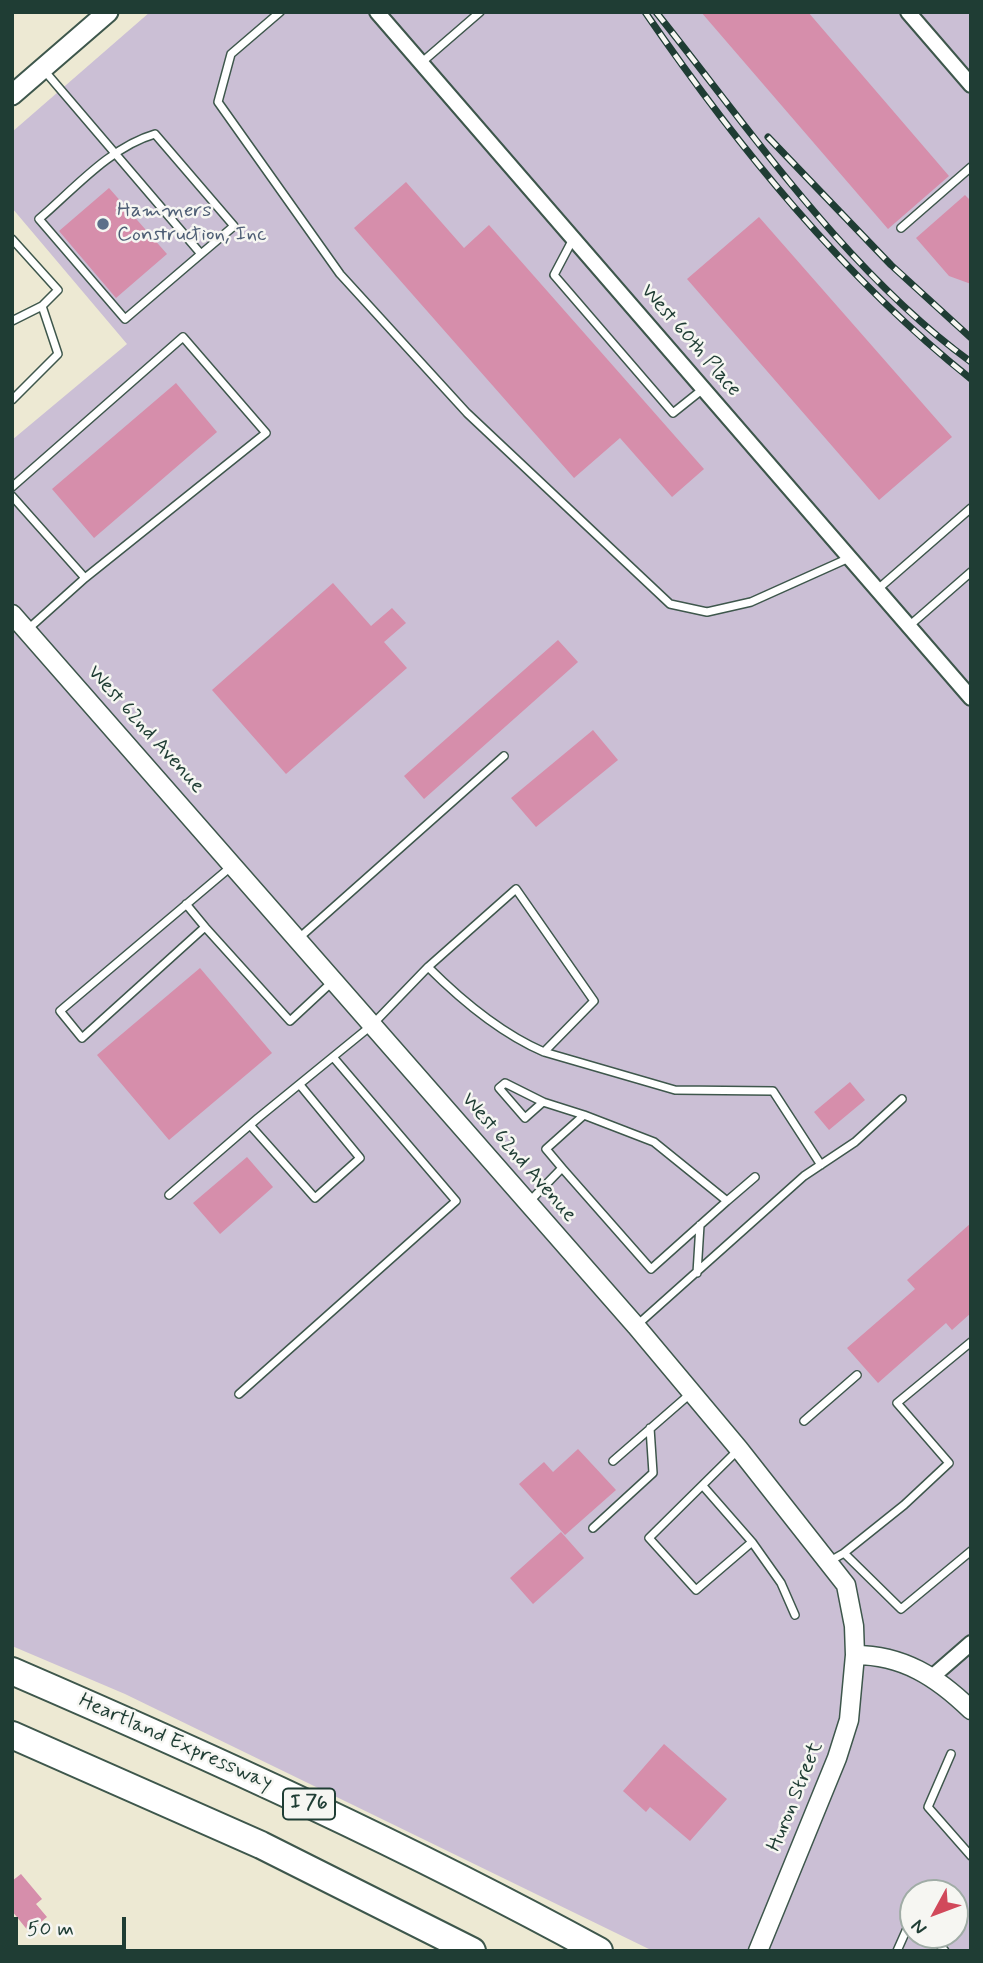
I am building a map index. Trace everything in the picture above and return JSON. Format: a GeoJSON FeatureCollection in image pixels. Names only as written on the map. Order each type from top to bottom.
{"type":"FeatureCollection","features":[{"type":"Feature","properties":{"kind":"highway","name":"Heartland Expressway"},"geometry":{"type":"LineString","coordinates":[[12,1671],[323,1810],[599,1951]]}},
{"type":"Feature","properties":{"kind":"highway"},"geometry":{"type":"LineString","coordinates":[[12,1735],[261,1844],[472,1951]]}},
{"type":"Feature","properties":{"kind":"main road"},"geometry":{"type":"LineString","coordinates":[[12,94],[108,12]]}},
{"type":"Feature","properties":{"kind":"street","name":"West 60th Place"},"geometry":{"type":"LineString","coordinates":[[377,12],[971,698]]}},
{"type":"Feature","properties":{"kind":"street"},"geometry":{"type":"LineString","coordinates":[[908,12],[971,85]]}},
{"type":"Feature","properties":{"kind":"street","name":"West 62nd Avenue"},"geometry":{"type":"LineString","coordinates":[[12,614],[636,1326],[739,1449],[837,1557],[854,1626],[855,1655]]}},
{"type":"Feature","properties":{"kind":"street"},"geometry":{"type":"LineString","coordinates":[[932,1677],[971,1643]]}},
{"type":"Feature","properties":{"kind":"street"},"geometry":{"type":"LineString","coordinates":[[855,1655],[887,1657],[932,1677],[971,1710]]}},
{"type":"Feature","properties":{"kind":"street","name":"Huron Street"},"geometry":{"type":"LineString","coordinates":[[758,1951],[842,1745],[853,1693],[855,1655]]}},
{"type":"Feature","properties":{"kind":"lane"},"geometry":{"type":"LineString","coordinates":[[280,12],[231,54],[218,102],[340,274],[467,413],[670,604],[707,612],[751,602],[850,558]]}},
{"type":"Feature","properties":{"kind":"lane"},"geometry":{"type":"LineString","coordinates":[[421,63],[480,12]]}},
{"type":"Feature","properties":{"kind":"lane"},"geometry":{"type":"LineString","coordinates":[[42,69],[201,254]]}},
{"type":"Feature","properties":{"kind":"lane"},"geometry":{"type":"LineString","coordinates":[[155,134],[234,226],[201,254],[125,319],[39,219],[131,141],[155,134]]}},
{"type":"Feature","properties":{"kind":"lane"},"geometry":{"type":"LineString","coordinates":[[901,228],[971,167]]}},
{"type":"Feature","properties":{"kind":"lane"},"geometry":{"type":"LineString","coordinates":[[12,239],[58,290],[42,306],[12,321]]}},
{"type":"Feature","properties":{"kind":"lane"},"geometry":{"type":"LineString","coordinates":[[573,239],[554,275],[673,413],[703,388]]}},
{"type":"Feature","properties":{"kind":"lane"},"geometry":{"type":"LineString","coordinates":[[12,400],[58,354],[42,306]]}},
{"type":"Feature","properties":{"kind":"lane"},"geometry":{"type":"LineString","coordinates":[[12,486],[183,337],[266,433],[85,578],[26,630]]}},
{"type":"Feature","properties":{"kind":"lane"},"geometry":{"type":"LineString","coordinates":[[12,496],[85,578]]}},
{"type":"Feature","properties":{"kind":"lane"},"geometry":{"type":"LineString","coordinates":[[877,590],[971,508]]}},
{"type":"Feature","properties":{"kind":"lane"},"geometry":{"type":"LineString","coordinates":[[909,626],[971,572]]}},
{"type":"Feature","properties":{"kind":"lane"},"geometry":{"type":"LineString","coordinates":[[299,939],[504,756]]}},
{"type":"Feature","properties":{"kind":"lane"},"geometry":{"type":"LineString","coordinates":[[205,927],[82,1038],[60,1011],[233,864]]}},
{"type":"Feature","properties":{"kind":"lane"},"geometry":{"type":"LineString","coordinates":[[169,1195],[372,1026],[428,967],[516,889],[594,1001],[544,1052]]}},
{"type":"Feature","properties":{"kind":"lane"},"geometry":{"type":"LineString","coordinates":[[186,904],[290,1021],[334,980]]}},
{"type":"Feature","properties":{"kind":"lane"},"geometry":{"type":"LineString","coordinates":[[428,967],[454,993],[485,1016],[514,1037],[544,1052],[675,1090],[773,1091],[821,1165]]}},
{"type":"Feature","properties":{"kind":"lane"},"geometry":{"type":"LineString","coordinates":[[239,1394],[457,1201],[333,1057]]}},
{"type":"Feature","properties":{"kind":"lane"},"geometry":{"type":"LineString","coordinates":[[542,1102],[525,1118],[499,1088],[505,1083],[542,1102],[654,1142],[727,1201]]}},
{"type":"Feature","properties":{"kind":"lane"},"geometry":{"type":"LineString","coordinates":[[250,1125],[315,1198],[360,1158],[300,1085]]}},
{"type":"Feature","properties":{"kind":"lane"},"geometry":{"type":"LineString","coordinates":[[636,1326],[804,1176],[855,1142],[902,1099]]}},
{"type":"Feature","properties":{"kind":"lane"},"geometry":{"type":"LineString","coordinates":[[584,1115],[546,1149],[651,1269],[755,1177]]}},
{"type":"Feature","properties":{"kind":"lane"},"geometry":{"type":"LineString","coordinates":[[527,1203],[562,1168]]}},
{"type":"Feature","properties":{"kind":"lane"},"geometry":{"type":"LineString","coordinates":[[696,1273],[700,1226]]}},
{"type":"Feature","properties":{"kind":"lane"},"geometry":{"type":"LineString","coordinates":[[971,1342],[897,1404],[948,1463],[904,1505],[837,1557],[901,1609],[971,1551]]}},
{"type":"Feature","properties":{"kind":"lane"},"geometry":{"type":"LineString","coordinates":[[804,1421],[857,1375]]}},
{"type":"Feature","properties":{"kind":"lane"},"geometry":{"type":"LineString","coordinates":[[612,1461],[691,1393]]}},
{"type":"Feature","properties":{"kind":"lane"},"geometry":{"type":"LineString","coordinates":[[593,1528],[653,1473],[650,1428]]}},
{"type":"Feature","properties":{"kind":"lane"},"geometry":{"type":"LineString","coordinates":[[739,1449],[649,1538],[696,1590],[752,1542]]}},
{"type":"Feature","properties":{"kind":"lane"},"geometry":{"type":"LineString","coordinates":[[703,1486],[752,1542],[781,1583],[795,1615]]}},
{"type":"Feature","properties":{"kind":"lane"},"geometry":{"type":"LineString","coordinates":[[951,1754],[928,1807],[971,1856]]}},
{"type":"Feature","properties":{"kind":"shaded area"},"geometry":{"type":"Polygon","coordinates":[[[150,12],[971,12],[971,1951],[653,1951],[125,1694],[12,1646],[12,440],[127,344],[12,208],[12,132],[150,12]]]}},
{"type":"Feature","properties":{"kind":"building"},"geometry":{"type":"Polygon","coordinates":[[[701,12],[808,12],[949,176],[888,229],[701,12]]]}},
{"type":"Feature","properties":{"kind":"building"},"geometry":{"type":"Polygon","coordinates":[[[406,182],[464,248],[489,225],[704,469],[672,497],[620,438],[574,478],[354,228],[406,182]]]}},
{"type":"Feature","properties":{"kind":"building"},"geometry":{"type":"Polygon","coordinates":[[[109,188],[167,254],[116,298],[59,231],[109,188]]]}},
{"type":"Feature","properties":{"kind":"building"},"geometry":{"type":"Polygon","coordinates":[[[965,195],[971,201],[971,284],[949,276],[916,238],[965,195]]]}},
{"type":"Feature","properties":{"kind":"building"},"geometry":{"type":"Polygon","coordinates":[[[759,217],[952,437],[879,500],[687,279],[759,217]]]}},
{"type":"Feature","properties":{"kind":"building"},"geometry":{"type":"Polygon","coordinates":[[[176,383],[217,432],[94,538],[52,489],[176,383]]]}},
{"type":"Feature","properties":{"kind":"building"},"geometry":{"type":"Polygon","coordinates":[[[333,583],[371,626],[392,608],[406,623],[384,642],[407,668],[286,774],[212,690],[333,583]]]}},
{"type":"Feature","properties":{"kind":"building"},"geometry":{"type":"Polygon","coordinates":[[[558,640],[578,662],[424,799],[404,776],[558,640]]]}},
{"type":"Feature","properties":{"kind":"building"},"geometry":{"type":"Polygon","coordinates":[[[593,730],[618,760],[536,827],[511,798],[593,730]]]}},
{"type":"Feature","properties":{"kind":"building"},"geometry":{"type":"Polygon","coordinates":[[[200,968],[272,1053],[169,1140],[97,1055],[200,968]]]}},
{"type":"Feature","properties":{"kind":"building"},"geometry":{"type":"Polygon","coordinates":[[[850,1082],[865,1100],[829,1130],[814,1112],[850,1082]]]}},
{"type":"Feature","properties":{"kind":"building"},"geometry":{"type":"Polygon","coordinates":[[[247,1157],[273,1187],[220,1234],[193,1203],[247,1157]]]}},
{"type":"Feature","properties":{"kind":"building"},"geometry":{"type":"Polygon","coordinates":[[[971,1223],[971,1313],[952,1330],[946,1323],[878,1383],[847,1348],[915,1289],[907,1280],[971,1223]]]}},
{"type":"Feature","properties":{"kind":"building"},"geometry":{"type":"Polygon","coordinates":[[[578,1449],[616,1490],[565,1535],[519,1484],[544,1462],[553,1472],[578,1449]]]}},
{"type":"Feature","properties":{"kind":"building"},"geometry":{"type":"Polygon","coordinates":[[[561,1532],[584,1558],[533,1604],[510,1578],[561,1532]]]}},
{"type":"Feature","properties":{"kind":"building"},"geometry":{"type":"Polygon","coordinates":[[[664,1744],[727,1799],[690,1841],[650,1807],[646,1812],[623,1791],[664,1744]]]}},
{"type":"Feature","properties":{"kind":"building"},"geometry":{"type":"Polygon","coordinates":[[[21,1874],[42,1899],[36,1904],[47,1917],[29,1932],[12,1911],[12,1881],[21,1874]]]}},
{"type":"Feature","properties":{"kind":"railway"},"geometry":{"type":"LineString","coordinates":[[645,12],[717,112],[794,208],[879,297],[971,379]]}},
{"type":"Feature","properties":{"kind":"railway"},"geometry":{"type":"LineString","coordinates":[[656,12],[765,151],[842,243],[926,326],[971,362]]}},
{"type":"Feature","properties":{"kind":"railway"},"geometry":{"type":"LineString","coordinates":[[768,137],[891,265],[971,338]]}},
{"type":"Feature","properties":{"kind":"place","name":"Hammers Construction, Inc"},"geometry":{"type":"Point","coordinates":[103,224]}}]}
